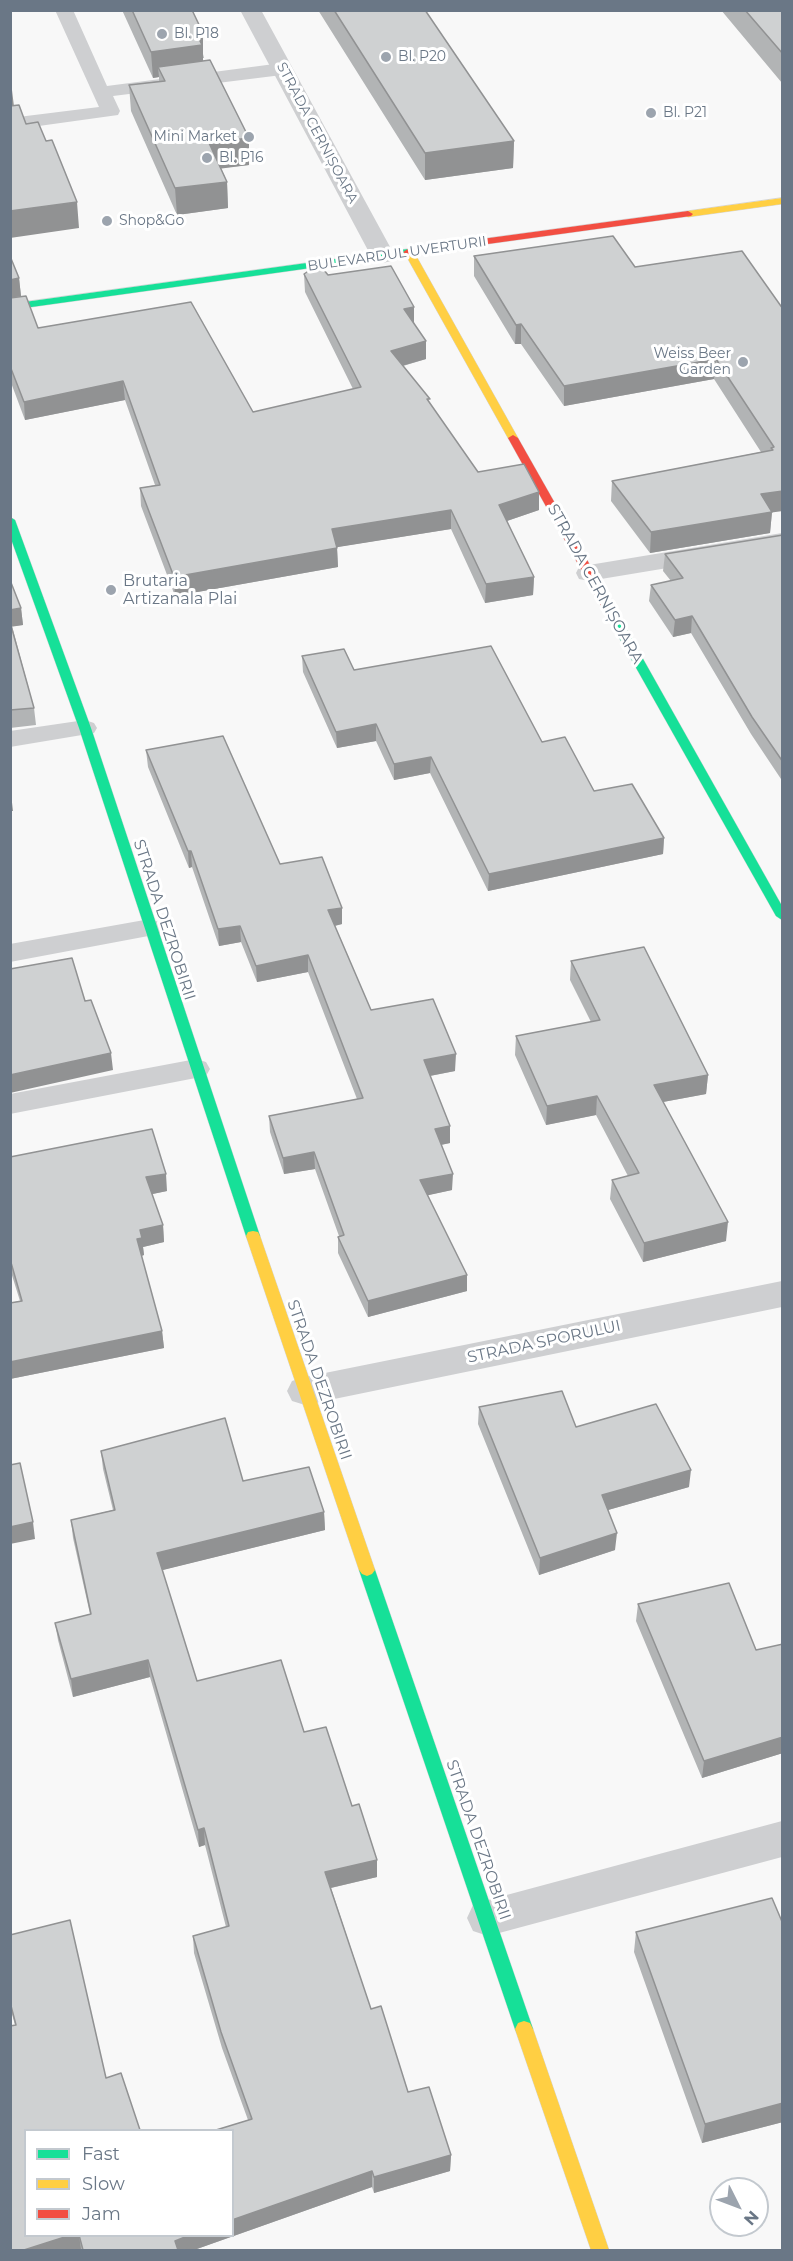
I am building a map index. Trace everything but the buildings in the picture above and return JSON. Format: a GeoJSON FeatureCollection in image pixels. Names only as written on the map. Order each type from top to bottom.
{"type":"FeatureCollection","features":[{"type":"Feature","properties":{"kind":"street","name":"STRADA CERNIȘOARA"},"geometry":{"type":"LineString","coordinates":[[250,10],[383,256]]}},
{"type":"Feature","properties":{"kind":"street","name":"BULEVARDUL UVERTURII"},"geometry":{"type":"LineString","coordinates":[[10,307],[783,201]]}},
{"type":"Feature","properties":{"kind":"street","name":"STRADA CERNIȘOARA"},"geometry":{"type":"LineString","coordinates":[[409,252],[783,916]]}},
{"type":"Feature","properties":{"kind":"street","name":"STRADA DEZROBIRII"},"geometry":{"type":"LineString","coordinates":[[10,520],[85,728],[196,1070],[600,2250]]}},
{"type":"Feature","properties":{"kind":"street"},"geometry":{"type":"LineString","coordinates":[[589,573],[783,541]]}},
{"type":"Feature","properties":{"kind":"street","name":"STRADA SPORULUI"},"geometry":{"type":"LineString","coordinates":[[305,1391],[783,1294]]}},
{"type":"Feature","properties":{"kind":"street"},"geometry":{"type":"LineString","coordinates":[[488,1918],[783,1839]]}},
{"type":"Feature","properties":{"kind":"lane"},"geometry":{"type":"LineString","coordinates":[[10,124],[111,111],[64,10]]}},
{"type":"Feature","properties":{"kind":"lane"},"geometry":{"type":"LineString","coordinates":[[102,92],[282,69]]}},
{"type":"Feature","properties":{"kind":"lane"},"geometry":{"type":"LineString","coordinates":[[10,739],[85,728]]}},
{"type":"Feature","properties":{"kind":"lane"},"geometry":{"type":"LineString","coordinates":[[10,953],[150,928]]}},
{"type":"Feature","properties":{"kind":"lane"},"geometry":{"type":"LineString","coordinates":[[10,1104],[196,1070]]}},
{"type":"Feature","properties":{"kind":"traffic: fast"},"geometry":{"type":"LineString","coordinates":[[10,307],[408,252]]}},
{"type":"Feature","properties":{"kind":"traffic: fast"},"geometry":{"type":"LineString","coordinates":[[10,520],[85,728],[253,1236]]}},
{"type":"Feature","properties":{"kind":"traffic: fast"},"geometry":{"type":"LineString","coordinates":[[614,618],[782,916]]}},
{"type":"Feature","properties":{"kind":"traffic: fast"},"geometry":{"type":"LineString","coordinates":[[367,1570],[524,2029]]}},
{"type":"Feature","properties":{"kind":"traffic: slow"},"geometry":{"type":"LineString","coordinates":[[688,214],[782,201]]}},
{"type":"Feature","properties":{"kind":"traffic: slow"},"geometry":{"type":"LineString","coordinates":[[409,252],[513,438]]}},
{"type":"Feature","properties":{"kind":"traffic: slow"},"geometry":{"type":"LineString","coordinates":[[253,1236],[367,1570]]}},
{"type":"Feature","properties":{"kind":"traffic: slow"},"geometry":{"type":"LineString","coordinates":[[524,2029],[600,2250]]}},
{"type":"Feature","properties":{"kind":"traffic: jam"},"geometry":{"type":"LineString","coordinates":[[408,252],[688,214]]}},
{"type":"Feature","properties":{"kind":"traffic: jam"},"geometry":{"type":"LineString","coordinates":[[513,438],[614,618]]}},
{"type":"Feature","properties":{"kind":"place","name":"Bl. P18"},"geometry":{"type":"Point","coordinates":[162,34]}},
{"type":"Feature","properties":{"kind":"place","name":"Bl. P20"},"geometry":{"type":"Point","coordinates":[386,57]}},
{"type":"Feature","properties":{"kind":"place","name":"Bl. P21"},"geometry":{"type":"Point","coordinates":[651,113]}},
{"type":"Feature","properties":{"kind":"place","name":"Mini Market"},"geometry":{"type":"Point","coordinates":[249,137]}},
{"type":"Feature","properties":{"kind":"place","name":"Bl. P16"},"geometry":{"type":"Point","coordinates":[207,158]}},
{"type":"Feature","properties":{"kind":"place","name":"Shop&Go"},"geometry":{"type":"Point","coordinates":[107,221]}},
{"type":"Feature","properties":{"kind":"place","name":"Weiss Beer Garden"},"geometry":{"type":"Point","coordinates":[743,362]}},
{"type":"Feature","properties":{"kind":"place","name":"Brutaria Artizanala Plai"},"geometry":{"type":"Point","coordinates":[111,590]}}]}
